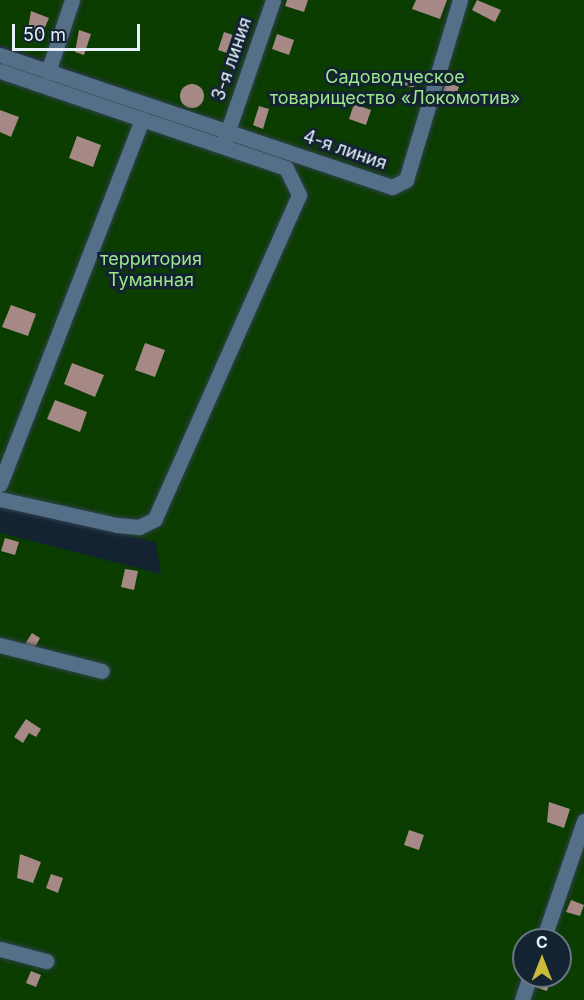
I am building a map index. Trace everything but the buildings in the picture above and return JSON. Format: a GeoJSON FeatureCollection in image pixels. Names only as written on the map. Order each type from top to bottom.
{"type":"FeatureCollection","features":[{"type":"Feature","properties":{"kind":"street"},"geometry":{"type":"LineString","coordinates":[[48,72],[72,0]]}},
{"type":"Feature","properties":{"kind":"street","name":"3-я линия"},"geometry":{"type":"LineString","coordinates":[[222,147],[273,0]]}},
{"type":"Feature","properties":{"kind":"street","name":"4-я линия"},"geometry":{"type":"LineString","coordinates":[[228,131],[383,184],[402,186],[460,0]]}},
{"type":"Feature","properties":{"kind":"street"},"geometry":{"type":"LineString","coordinates":[[0,55],[228,131]]}},
{"type":"Feature","properties":{"kind":"street"},"geometry":{"type":"LineString","coordinates":[[0,71],[286,168],[299,195],[155,519],[139,527],[117,525],[0,499]]}},
{"type":"Feature","properties":{"kind":"street"},"geometry":{"type":"LineString","coordinates":[[0,484],[142,119]]}},
{"type":"Feature","properties":{"kind":"street"},"geometry":{"type":"LineString","coordinates":[[0,645],[102,671]]}},
{"type":"Feature","properties":{"kind":"street"},"geometry":{"type":"LineString","coordinates":[[547,928],[584,821]]}},
{"type":"Feature","properties":{"kind":"street"},"geometry":{"type":"LineString","coordinates":[[0,949],[46,961]]}},
{"type":"Feature","properties":{"kind":"green space"},"geometry":{"type":"Polygon","coordinates":[[[0,0],[584,0],[584,1000],[0,1000],[0,533],[161,574],[156,542],[0,506],[0,62],[389,181],[0,45],[0,0]]]}},
{"type":"Feature","properties":{"kind":"park label","name":"Садоводческое товарищество «Локомотив»"},"geometry":{"type":"Point","coordinates":[395,88]}},
{"type":"Feature","properties":{"kind":"park label","name":"территория Туманная"},"geometry":{"type":"Point","coordinates":[151,270]}}]}
